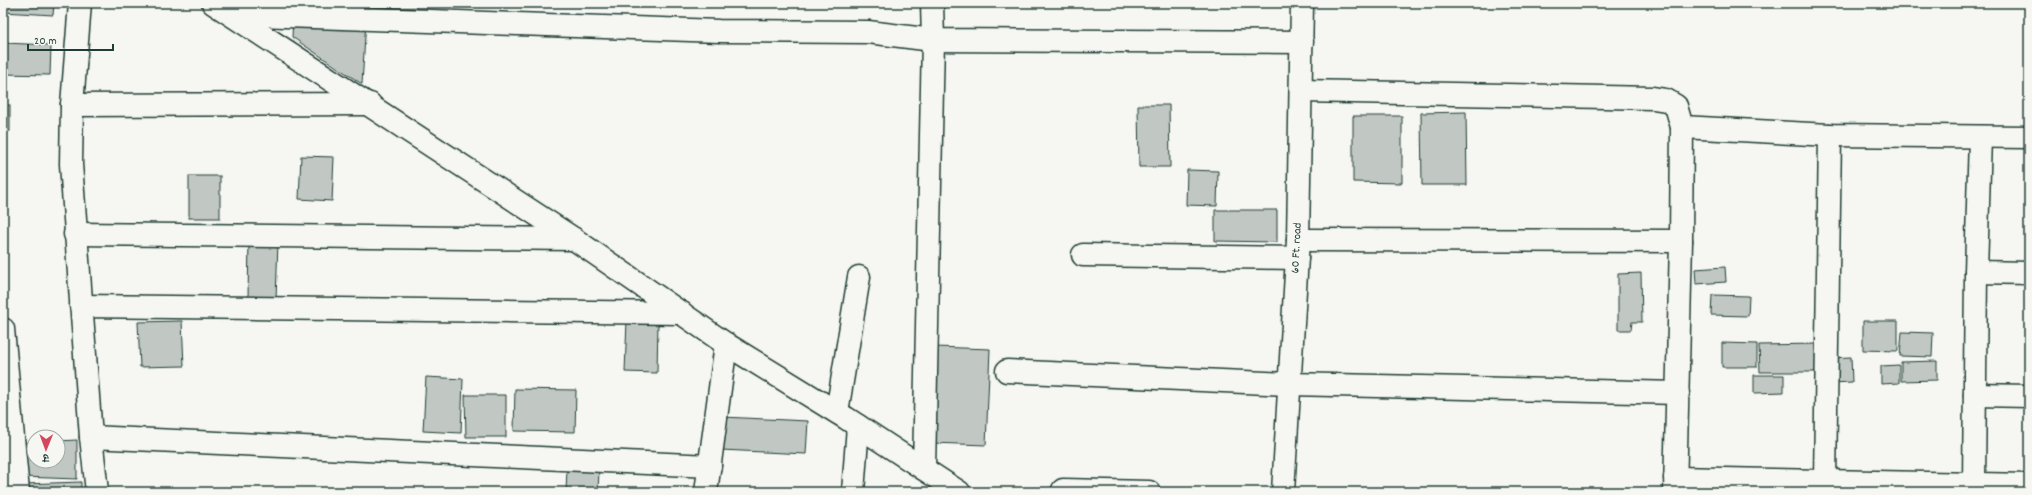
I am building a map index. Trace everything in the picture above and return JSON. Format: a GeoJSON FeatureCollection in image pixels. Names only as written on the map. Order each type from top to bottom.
{"type":"FeatureCollection","features":[{"type":"Feature","properties":{"kind":"street"},"geometry":{"type":"LineString","coordinates":[[80,3],[72,105],[71,164],[91,437],[97,492]]}},
{"type":"Feature","properties":{"kind":"street"},"geometry":{"type":"LineString","coordinates":[[924,469],[933,40],[932,3]]}},
{"type":"Feature","properties":{"kind":"street","name":"60 Ft. road"},"geometry":{"type":"LineString","coordinates":[[1283,492],[1298,249],[1302,3]]}},
{"type":"Feature","properties":{"kind":"street"},"geometry":{"type":"LineString","coordinates":[[222,9],[719,31],[868,32],[933,40],[1302,42]]}},
{"type":"Feature","properties":{"kind":"street"},"geometry":{"type":"LineString","coordinates":[[222,9],[370,104],[574,239],[726,344],[837,412],[959,492]]}},
{"type":"Feature","properties":{"kind":"street"},"geometry":{"type":"LineString","coordinates":[[1301,91],[1653,98],[1666,100],[1676,106],[1682,126],[1681,241],[1675,485],[1825,480],[2029,485]]}},
{"type":"Feature","properties":{"kind":"street"},"geometry":{"type":"LineString","coordinates":[[72,105],[370,104]]}},
{"type":"Feature","properties":{"kind":"street"},"geometry":{"type":"LineString","coordinates":[[1682,126],[1830,135],[2029,137]]}},
{"type":"Feature","properties":{"kind":"street"},"geometry":{"type":"LineString","coordinates":[[1825,480],[1830,135]]}},
{"type":"Feature","properties":{"kind":"street"},"geometry":{"type":"LineString","coordinates":[[1974,484],[1976,272],[1980,137]]}},
{"type":"Feature","properties":{"kind":"street"},"geometry":{"type":"LineString","coordinates":[[75,234],[574,239]]}},
{"type":"Feature","properties":{"kind":"street"},"geometry":{"type":"LineString","coordinates":[[1083,255],[1681,241]]}},
{"type":"Feature","properties":{"kind":"street"},"geometry":{"type":"LineString","coordinates":[[1976,272],[2029,273]]}},
{"type":"Feature","properties":{"kind":"street"},"geometry":{"type":"LineString","coordinates":[[837,412],[859,277]]}},
{"type":"Feature","properties":{"kind":"street"},"geometry":{"type":"LineString","coordinates":[[81,306],[682,313]]}},
{"type":"Feature","properties":{"kind":"street"},"geometry":{"type":"LineString","coordinates":[[3,329],[18,492]]}},
{"type":"Feature","properties":{"kind":"street"},"geometry":{"type":"LineString","coordinates":[[706,492],[726,344]]}},
{"type":"Feature","properties":{"kind":"street"},"geometry":{"type":"LineString","coordinates":[[1007,371],[1289,384],[1678,393]]}},
{"type":"Feature","properties":{"kind":"street"},"geometry":{"type":"LineString","coordinates":[[1975,395],[2029,396]]}},
{"type":"Feature","properties":{"kind":"street"},"geometry":{"type":"LineString","coordinates":[[853,492],[858,426]]}},
{"type":"Feature","properties":{"kind":"street"},"geometry":{"type":"LineString","coordinates":[[91,437],[710,466]]}},
{"type":"Feature","properties":{"kind":"street"},"geometry":{"type":"LineString","coordinates":[[1063,490],[1150,492]]}},
{"type":"Feature","properties":{"kind":"building"},"geometry":{"type":"Polygon","coordinates":[[[3,3],[54,3],[53,15],[3,12],[3,3]]]}},
{"type":"Feature","properties":{"kind":"building"},"geometry":{"type":"Polygon","coordinates":[[[403,3],[435,3],[435,6],[403,5],[403,3]]]}},
{"type":"Feature","properties":{"kind":"building"},"geometry":{"type":"Polygon","coordinates":[[[293,17],[366,20],[362,84],[292,37],[293,17]]]}},
{"type":"Feature","properties":{"kind":"building"},"geometry":{"type":"Polygon","coordinates":[[[3,43],[51,45],[50,75],[3,74],[3,43]]]}},
{"type":"Feature","properties":{"kind":"building"},"geometry":{"type":"Polygon","coordinates":[[[3,105],[10,105],[10,131],[3,131],[3,105]]]}},
{"type":"Feature","properties":{"kind":"building"},"geometry":{"type":"Polygon","coordinates":[[[1138,105],[1169,105],[1170,167],[1139,167],[1138,105]]]}},
{"type":"Feature","properties":{"kind":"building"},"geometry":{"type":"Polygon","coordinates":[[[1466,112],[1467,185],[1422,185],[1421,113],[1466,112]]]}},
{"type":"Feature","properties":{"kind":"building"},"geometry":{"type":"Polygon","coordinates":[[[1353,116],[1402,116],[1402,183],[1353,182],[1353,116]]]}},
{"type":"Feature","properties":{"kind":"building"},"geometry":{"type":"Polygon","coordinates":[[[301,156],[334,157],[332,201],[299,199],[301,156]]]}},
{"type":"Feature","properties":{"kind":"building"},"geometry":{"type":"Polygon","coordinates":[[[1187,170],[1218,171],[1217,206],[1186,205],[1187,170]]]}},
{"type":"Feature","properties":{"kind":"building"},"geometry":{"type":"Polygon","coordinates":[[[189,176],[220,176],[220,218],[189,218],[189,176]]]}},
{"type":"Feature","properties":{"kind":"building"},"geometry":{"type":"Polygon","coordinates":[[[1215,210],[1277,210],[1277,242],[1215,241],[1215,210]]]}},
{"type":"Feature","properties":{"kind":"building"},"geometry":{"type":"Polygon","coordinates":[[[249,241],[278,241],[276,299],[248,298],[249,241]]]}},
{"type":"Feature","properties":{"kind":"building"},"geometry":{"type":"Polygon","coordinates":[[[1725,267],[1726,282],[1696,284],[1695,269],[1725,267]]]}},
{"type":"Feature","properties":{"kind":"building"},"geometry":{"type":"Polygon","coordinates":[[[1641,273],[1642,322],[1632,322],[1631,330],[1618,330],[1618,274],[1641,273]]]}},
{"type":"Feature","properties":{"kind":"building"},"geometry":{"type":"Polygon","coordinates":[[[1712,295],[1749,296],[1748,316],[1711,315],[1712,295]]]}},
{"type":"Feature","properties":{"kind":"building"},"geometry":{"type":"Polygon","coordinates":[[[627,320],[658,321],[657,373],[625,372],[627,320]]]}},
{"type":"Feature","properties":{"kind":"building"},"geometry":{"type":"Polygon","coordinates":[[[182,321],[184,366],[140,367],[138,322],[182,321]]]}},
{"type":"Feature","properties":{"kind":"building"},"geometry":{"type":"Polygon","coordinates":[[[1863,321],[1898,321],[1898,351],[1863,350],[1863,321]]]}},
{"type":"Feature","properties":{"kind":"building"},"geometry":{"type":"Polygon","coordinates":[[[1902,332],[1933,333],[1932,357],[1900,356],[1902,332]]]}},
{"type":"Feature","properties":{"kind":"building"},"geometry":{"type":"Polygon","coordinates":[[[1722,343],[1757,344],[1757,367],[1722,367],[1722,343]]]}},
{"type":"Feature","properties":{"kind":"building"},"geometry":{"type":"Polygon","coordinates":[[[1818,344],[1818,372],[1760,372],[1759,345],[1818,344]]]}},
{"type":"Feature","properties":{"kind":"building"},"geometry":{"type":"Polygon","coordinates":[[[935,347],[990,349],[986,445],[932,443],[935,347]]]}},
{"type":"Feature","properties":{"kind":"building"},"geometry":{"type":"Polygon","coordinates":[[[1851,357],[1852,382],[1831,383],[1829,358],[1851,357]]]}},
{"type":"Feature","properties":{"kind":"building"},"geometry":{"type":"Polygon","coordinates":[[[1937,361],[1937,380],[1901,381],[1901,362],[1937,361]]]}},
{"type":"Feature","properties":{"kind":"building"},"geometry":{"type":"Polygon","coordinates":[[[1899,365],[1899,383],[1881,384],[1881,366],[1899,365]]]}},
{"type":"Feature","properties":{"kind":"building"},"geometry":{"type":"Polygon","coordinates":[[[1754,375],[1784,375],[1784,392],[1754,393],[1754,375]]]}},
{"type":"Feature","properties":{"kind":"building"},"geometry":{"type":"Polygon","coordinates":[[[426,377],[463,379],[461,433],[423,431],[426,377]]]}},
{"type":"Feature","properties":{"kind":"building"},"geometry":{"type":"Polygon","coordinates":[[[515,389],[576,390],[575,432],[514,431],[515,389]]]}},
{"type":"Feature","properties":{"kind":"building"},"geometry":{"type":"Polygon","coordinates":[[[465,395],[506,395],[506,437],[466,437],[465,395]]]}},
{"type":"Feature","properties":{"kind":"building"},"geometry":{"type":"Polygon","coordinates":[[[722,417],[808,421],[806,454],[721,450],[722,417]]]}},
{"type":"Feature","properties":{"kind":"building"},"geometry":{"type":"Polygon","coordinates":[[[77,440],[77,479],[22,477],[20,443],[26,443],[26,469],[66,469],[66,441],[77,440]]]}},
{"type":"Feature","properties":{"kind":"building"},"geometry":{"type":"Polygon","coordinates":[[[567,468],[599,470],[598,492],[566,492],[567,468]]]}},
{"type":"Feature","properties":{"kind":"building"},"geometry":{"type":"Polygon","coordinates":[[[81,482],[81,492],[24,492],[23,484],[81,482]]]}}]}
